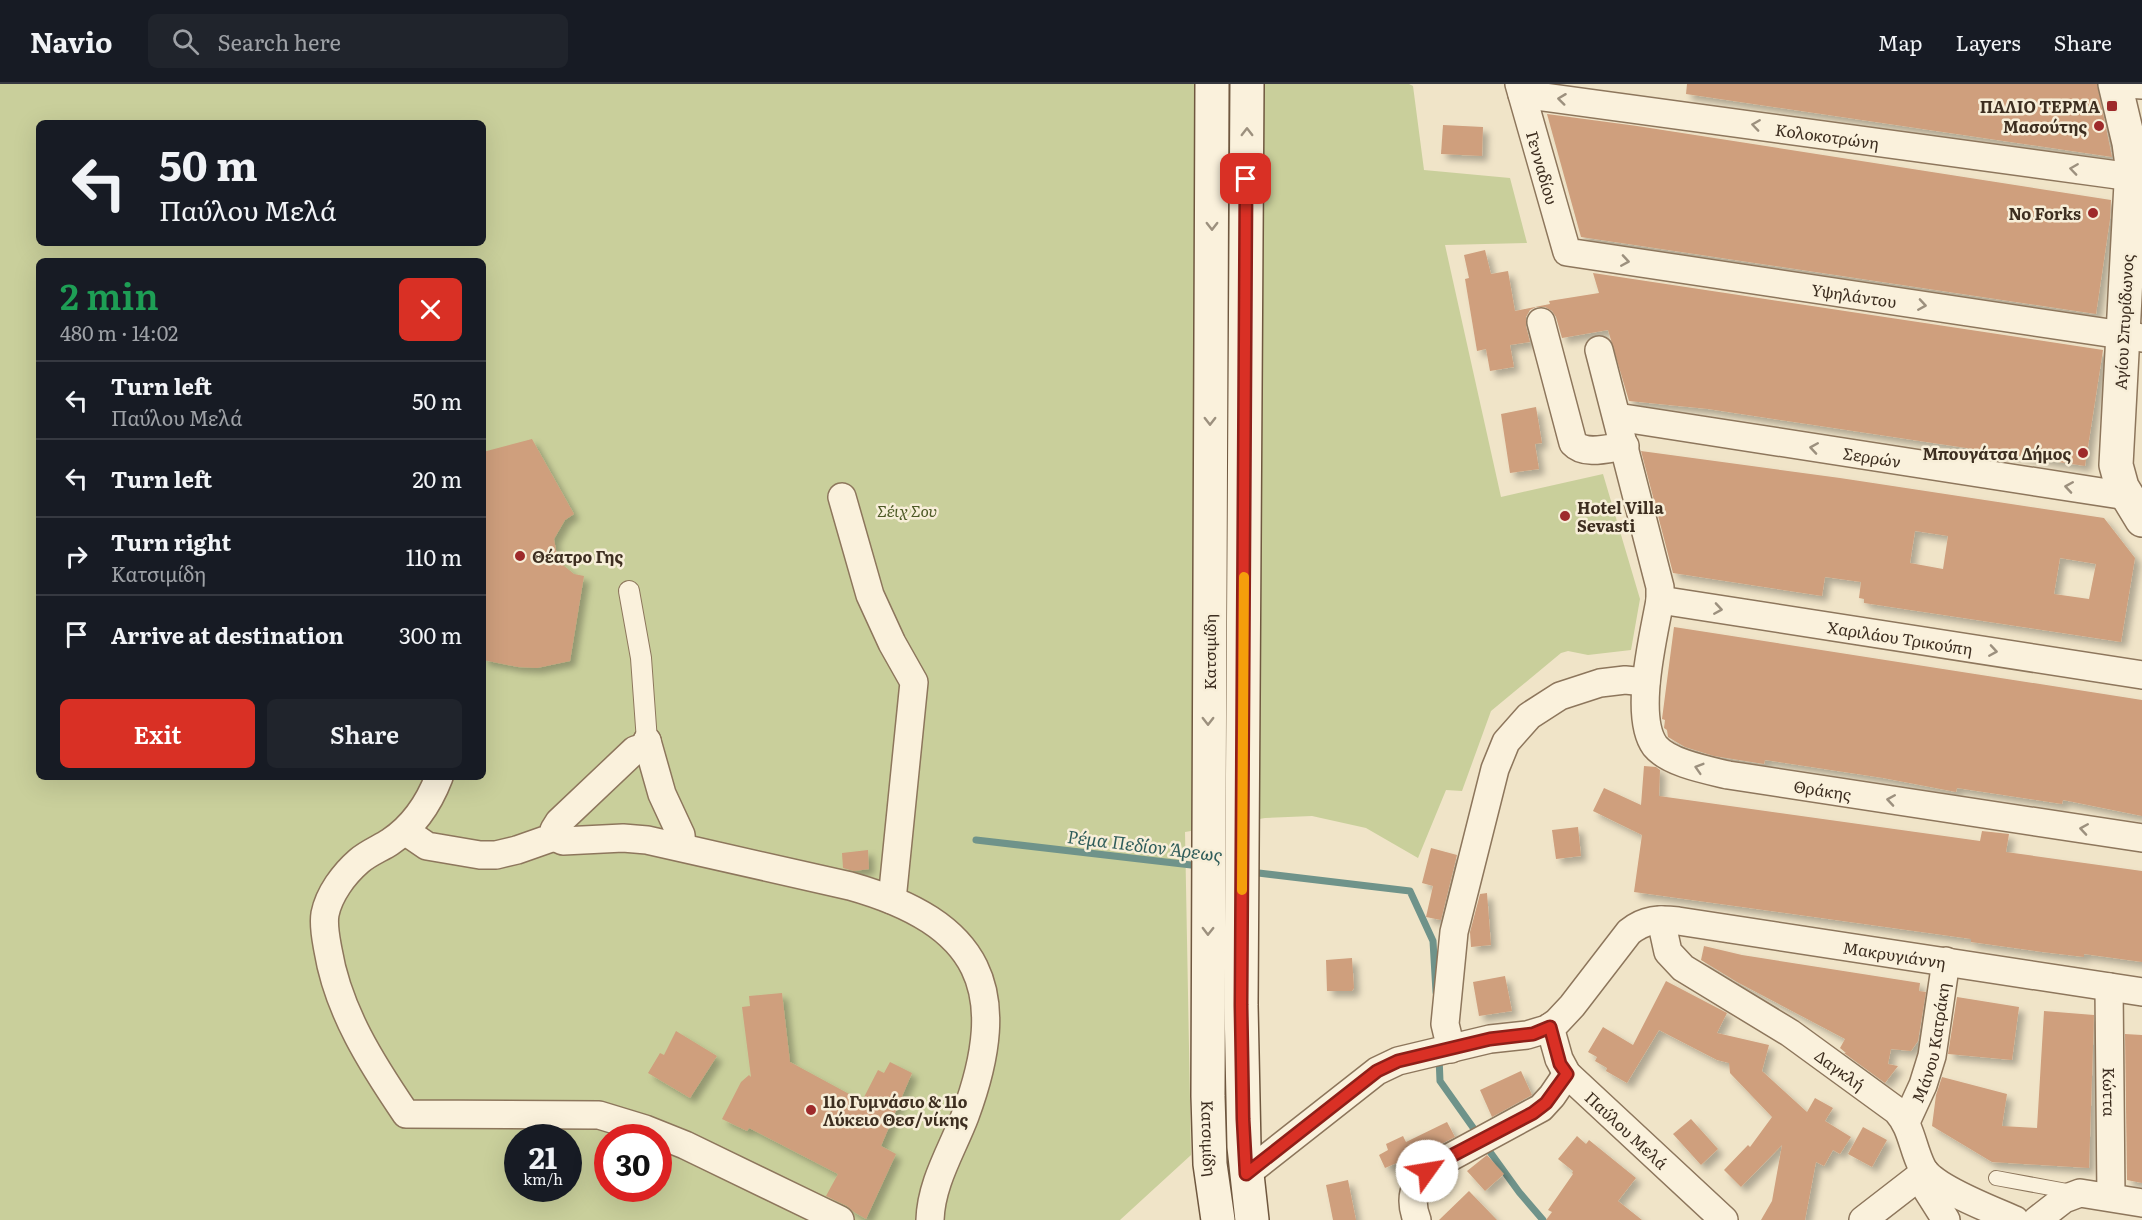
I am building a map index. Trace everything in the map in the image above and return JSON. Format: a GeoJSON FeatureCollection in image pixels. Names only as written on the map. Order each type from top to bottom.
{"type":"FeatureCollection","features":[{"type":"Feature","properties":{"kind":"main road","name":"Κατσιμίδη"},"geometry":{"type":"LineString","coordinates":[[1212,84],[1208,1129],[1210,1164],[1218,1220]]}},
{"type":"Feature","properties":{"kind":"main road","name":"Κατσιμίδη"},"geometry":{"type":"LineString","coordinates":[[1247,84],[1242,1077],[1246,1174],[1252,1220]]}},
{"type":"Feature","properties":{"kind":"main road","name":"Αγίου Σπυρίδωνος"},"geometry":{"type":"LineString","coordinates":[[2115,84],[2131,153],[2135,244],[2132,337],[2116,460],[2119,479],[2134,508]]}},
{"type":"Feature","properties":{"kind":"street"},"geometry":{"type":"LineString","coordinates":[[2126,84],[2142,86]]}},
{"type":"Feature","properties":{"kind":"street","name":"Κολοκοτρώνη"},"geometry":{"type":"LineString","coordinates":[[1520,89],[1628,96],[2132,177]]}},
{"type":"Feature","properties":{"kind":"street","name":"Γενναδίου"},"geometry":{"type":"LineString","coordinates":[[1520,89],[1567,252]]}},
{"type":"Feature","properties":{"kind":"street","name":"Υψηλάντου"},"geometry":{"type":"LineString","coordinates":[[1567,252],[2132,337]]}},
{"type":"Feature","properties":{"kind":"street"},"geometry":{"type":"LineString","coordinates":[[1541,322],[1573,443],[1577,448],[1588,450],[1625,446]]}},
{"type":"Feature","properties":{"kind":"street","name":"Θράκης"},"geometry":{"type":"LineString","coordinates":[[1599,350],[1658,577],[1660,600],[1646,682],[1646,726],[1656,746],[1670,757],[1699,768],[1728,775],[2142,838]]}},
{"type":"Feature","properties":{"kind":"street","name":"Σερρών"},"geometry":{"type":"LineString","coordinates":[[1617,417],[2134,508]]}},
{"type":"Feature","properties":{"kind":"street"},"geometry":{"type":"LineString","coordinates":[[842,496],[870,595],[892,643],[914,682],[892,900]]}},
{"type":"Feature","properties":{"kind":"street"},"geometry":{"type":"LineString","coordinates":[[629,591],[641,658],[647,741],[662,794],[681,835],[682,847]]}},
{"type":"Feature","properties":{"kind":"street","name":"Χαριλάου Τρικούπη"},"geometry":{"type":"LineString","coordinates":[[1660,600],[2142,675]]}},
{"type":"Feature","properties":{"kind":"street"},"geometry":{"type":"LineString","coordinates":[[1442,1051],[1454,932],[1495,769],[1506,742],[1538,709],[1573,690],[1615,680],[1646,682]]}},
{"type":"Feature","properties":{"kind":"street"},"geometry":{"type":"LineString","coordinates":[[554,837],[554,828],[635,750],[645,747],[647,741]]}},
{"type":"Feature","properties":{"kind":"street"},"geometry":{"type":"LineString","coordinates":[[437,780],[414,823],[360,859],[339,884],[325,915],[325,934],[330,963],[339,996],[382,1079],[406,1114],[599,1115],[645,1129],[685,1145],[840,1220]]}},
{"type":"Feature","properties":{"kind":"street"},"geometry":{"type":"LineString","coordinates":[[405,831],[426,846],[480,855],[506,853],[554,837],[563,841],[632,838],[682,847],[849,886],[892,900],[930,921],[961,945],[977,972],[985,1002],[985,1037],[965,1116],[936,1188],[930,1220]]}},
{"type":"Feature","properties":{"kind":"street"},"geometry":{"type":"LineString","coordinates":[[1246,1174],[1377,1071],[1398,1061],[1490,1039],[1533,1034],[1550,1027],[1585,990],[1629,932],[1654,920]]}},
{"type":"Feature","properties":{"kind":"street","name":"Μακρυγιάννη"},"geometry":{"type":"LineString","coordinates":[[1654,920],[1946,961],[2142,992]]}},
{"type":"Feature","properties":{"kind":"street","name":"Δαγκλή"},"geometry":{"type":"LineString","coordinates":[[1654,920],[1668,952],[1683,968],[1790,1033],[1883,1100],[1906,1122],[1925,1172]]}},
{"type":"Feature","properties":{"kind":"street","name":"Μάνου Κατράκη"},"geometry":{"type":"LineString","coordinates":[[1906,1122],[1923,1085],[1930,1062],[1946,961]]}},
{"type":"Feature","properties":{"kind":"street","name":"Κώττα"},"geometry":{"type":"LineString","coordinates":[[2109,987],[2111,1197]]}},
{"type":"Feature","properties":{"kind":"street","name":"Παύλου Μελά"},"geometry":{"type":"LineString","coordinates":[[1550,1027],[1560,1064],[1567,1074],[1724,1220]]}},
{"type":"Feature","properties":{"kind":"street"},"geometry":{"type":"LineString","coordinates":[[1417,1220],[1412,1198],[1415,1185],[1430,1169],[1541,1108],[1567,1074]]}},
{"type":"Feature","properties":{"kind":"street"},"geometry":{"type":"LineString","coordinates":[[1863,1220],[1925,1172]]}},
{"type":"Feature","properties":{"kind":"street"},"geometry":{"type":"LineString","coordinates":[[1925,1172],[1927,1190],[1946,1220]]}},
{"type":"Feature","properties":{"kind":"street"},"geometry":{"type":"LineString","coordinates":[[1925,1172],[1952,1191],[2015,1220]]}},
{"type":"Feature","properties":{"kind":"street"},"geometry":{"type":"LineString","coordinates":[[2037,1220],[2064,1199],[2080,1193],[2142,1203]]}},
{"type":"Feature","properties":{"kind":"lane"},"geometry":{"type":"LineString","coordinates":[[1996,1178],[2080,1193]]}},
{"type":"Feature","properties":{"kind":"green space","name":"Σέιχ Σου"},"geometry":{"type":"Polygon","coordinates":[[[0,84],[1409,84],[1413,86],[1424,170],[1510,178],[1527,243],[1445,245],[1501,497],[1603,474],[1640,599],[1631,650],[1588,655],[1568,651],[1561,653],[1491,711],[1462,791],[1446,790],[1418,858],[1366,828],[1312,816],[1265,818],[1185,832],[1191,1155],[1120,1220],[0,1220],[0,84]]]}},
{"type":"Feature","properties":{"kind":"building"},"geometry":{"type":"Polygon","coordinates":[[[1687,84],[2097,84],[2112,157],[1686,94],[1687,84]]]}},
{"type":"Feature","properties":{"kind":"building"},"geometry":{"type":"Polygon","coordinates":[[[1547,114],[2111,200],[2096,314],[1581,237],[1547,114]]]}},
{"type":"Feature","properties":{"kind":"building"},"geometry":{"type":"Polygon","coordinates":[[[1443,125],[1483,127],[1482,156],[1441,154],[1443,125]]]}},
{"type":"Feature","properties":{"kind":"building"},"geometry":{"type":"Polygon","coordinates":[[[1485,250],[1491,274],[1508,271],[1515,311],[1550,304],[1549,301],[1599,293],[1593,273],[2103,350],[2085,466],[1708,409],[1629,401],[1608,330],[1562,338],[1556,317],[1545,307],[1530,310],[1526,317],[1530,342],[1510,345],[1514,367],[1490,371],[1486,349],[1477,351],[1465,279],[1469,278],[1464,255],[1485,250]]]}},
{"type":"Feature","properties":{"kind":"building"},"geometry":{"type":"Polygon","coordinates":[[[1536,407],[1542,443],[1535,444],[1539,469],[1510,473],[1501,414],[1536,407]]]}},
{"type":"Feature","properties":{"kind":"building","name":"Θέατρο Γης"},"geometry":{"type":"Polygon","coordinates":[[[532,439],[574,514],[565,520],[554,539],[558,561],[574,574],[584,576],[570,661],[537,668],[486,661],[486,451],[532,439]]]}},
{"type":"Feature","properties":{"kind":"building"},"geometry":{"type":"Polygon","coordinates":[[[1641,451],[2104,518],[2135,558],[2121,642],[1864,603],[1864,599],[1859,598],[1861,582],[1825,577],[1822,596],[1673,573],[1641,451]],[[1915,531],[1910,563],[1943,569],[1948,536],[1915,531]],[[2060,558],[2054,594],[2089,599],[2096,564],[2060,558]]]}},
{"type":"Feature","properties":{"kind":"building"},"geometry":{"type":"Polygon","coordinates":[[[1674,627],[2142,700],[2142,816],[2063,800],[2062,804],[1957,788],[1956,792],[1765,760],[1764,764],[1714,756],[1685,747],[1668,737],[1667,730],[1664,728],[1665,720],[1662,719],[1674,627]]]}},
{"type":"Feature","properties":{"kind":"building"},"geometry":{"type":"Polygon","coordinates":[[[1644,766],[1656,767],[1660,770],[1659,796],[1980,841],[1982,831],[2009,834],[2006,852],[2142,871],[2142,962],[2084,954],[2084,957],[2042,952],[1971,942],[1971,939],[1634,892],[1642,835],[1593,811],[1604,788],[1641,805],[1644,766]]]}},
{"type":"Feature","properties":{"kind":"building"},"geometry":{"type":"Polygon","coordinates":[[[1578,827],[1581,856],[1556,859],[1552,830],[1578,827]]]}},
{"type":"Feature","properties":{"kind":"building"},"geometry":{"type":"Polygon","coordinates":[[[1431,848],[1457,855],[1441,920],[1426,917],[1433,886],[1422,883],[1431,848]]]}},
{"type":"Feature","properties":{"kind":"building"},"geometry":{"type":"Polygon","coordinates":[[[868,850],[869,869],[854,871],[843,868],[842,853],[868,850]]]}},
{"type":"Feature","properties":{"kind":"building"},"geometry":{"type":"Polygon","coordinates":[[[1487,893],[1491,945],[1471,947],[1470,932],[1480,894],[1487,893]]]}},
{"type":"Feature","properties":{"kind":"building"},"geometry":{"type":"Polygon","coordinates":[[[1704,946],[1742,955],[1920,983],[1919,991],[1926,992],[1918,1041],[1911,1051],[1891,1049],[1888,1064],[1898,1066],[1885,1083],[1844,1053],[1846,1053],[1840,1048],[1845,1039],[1737,982],[1701,960],[1704,946]]]}},
{"type":"Feature","properties":{"kind":"building"},"geometry":{"type":"Polygon","coordinates":[[[1352,958],[1354,988],[1352,991],[1327,991],[1326,960],[1352,958]]]}},
{"type":"Feature","properties":{"kind":"building"},"geometry":{"type":"Polygon","coordinates":[[[1505,976],[1512,1011],[1479,1016],[1473,982],[1505,976]]]}},
{"type":"Feature","properties":{"kind":"building"},"geometry":{"type":"Polygon","coordinates":[[[1666,981],[1727,1013],[1717,1033],[1769,1045],[1762,1071],[1807,1112],[1815,1098],[1833,1108],[1825,1121],[1851,1137],[1840,1154],[1833,1150],[1824,1166],[1816,1162],[1805,1220],[1761,1220],[1772,1201],[1782,1145],[1741,1187],[1724,1170],[1748,1145],[1750,1147],[1772,1117],[1730,1073],[1729,1063],[1717,1060],[1659,1030],[1627,1083],[1606,1071],[1607,1068],[1595,1061],[1597,1057],[1588,1052],[1603,1027],[1633,1045],[1666,981]]]}},
{"type":"Feature","properties":{"kind":"building","name":"11ο Γυμνάσιο & 11ο Λύκειο Θεσ/νίκης"},"geometry":{"type":"Polygon","coordinates":[[[782,993],[790,1062],[862,1101],[878,1070],[884,1073],[890,1062],[912,1073],[881,1146],[896,1154],[866,1219],[826,1196],[838,1174],[749,1128],[747,1131],[722,1119],[741,1082],[749,1075],[751,1077],[742,1007],[750,1006],[749,996],[782,993]]]}},
{"type":"Feature","properties":{"kind":"building"},"geometry":{"type":"Polygon","coordinates":[[[1957,997],[2019,1007],[2012,1060],[1948,1054],[1957,997]]]}},
{"type":"Feature","properties":{"kind":"building"},"geometry":{"type":"Polygon","coordinates":[[[2044,1011],[2094,1015],[2089,1168],[1992,1162],[1932,1126],[1936,1095],[1942,1077],[2007,1094],[2002,1126],[2037,1128],[2044,1011]]]}},
{"type":"Feature","properties":{"kind":"building"},"geometry":{"type":"Polygon","coordinates":[[[676,1031],[717,1056],[690,1098],[648,1073],[660,1053],[664,1055],[676,1031]]]}},
{"type":"Feature","properties":{"kind":"building"},"geometry":{"type":"Polygon","coordinates":[[[2125,1034],[2142,1035],[2142,1183],[2127,1180],[2125,1034]]]}},
{"type":"Feature","properties":{"kind":"building"},"geometry":{"type":"Polygon","coordinates":[[[1521,1071],[1532,1095],[1492,1117],[1480,1090],[1521,1071]]]}},
{"type":"Feature","properties":{"kind":"building"},"geometry":{"type":"Polygon","coordinates":[[[1691,1119],[1718,1149],[1701,1165],[1673,1134],[1691,1119]]]}},
{"type":"Feature","properties":{"kind":"building"},"geometry":{"type":"Polygon","coordinates":[[[1447,1122],[1455,1137],[1385,1168],[1379,1155],[1388,1150],[1386,1144],[1403,1136],[1406,1142],[1447,1122]]]}},
{"type":"Feature","properties":{"kind":"building"},"geometry":{"type":"Polygon","coordinates":[[[1863,1127],[1887,1140],[1872,1167],[1848,1154],[1863,1127]]]}},
{"type":"Feature","properties":{"kind":"building"},"geometry":{"type":"Polygon","coordinates":[[[1577,1136],[1586,1144],[1589,1140],[1636,1178],[1618,1201],[1642,1220],[1546,1220],[1552,1212],[1548,1210],[1573,1174],[1573,1171],[1558,1159],[1577,1136]]]}},
{"type":"Feature","properties":{"kind":"building"},"geometry":{"type":"Polygon","coordinates":[[[1487,1155],[1504,1174],[1485,1191],[1467,1171],[1487,1155]]]}},
{"type":"Feature","properties":{"kind":"building"},"geometry":{"type":"Polygon","coordinates":[[[1348,1180],[1356,1220],[1333,1220],[1326,1185],[1348,1180]]]}},
{"type":"Feature","properties":{"kind":"building"},"geometry":{"type":"Polygon","coordinates":[[[1469,1191],[1497,1220],[1439,1220],[1469,1191]]]}},
{"type":"Feature","properties":{"kind":"waterway","name":"Ρέμα Πεδίον Άρεως"},"geometry":{"type":"LineString","coordinates":[[976,840],[1200,866]]}},
{"type":"Feature","properties":{"kind":"waterway","name":"Ρέμα Πεδίον Άρεως"},"geometry":{"type":"LineString","coordinates":[[1250,872],[1410,891],[1433,941],[1436,992]]}},
{"type":"Feature","properties":{"kind":"waterway","name":"Ρέμα Πεδίον Άρεως"},"geometry":{"type":"LineString","coordinates":[[1439,1057],[1440,1081],[1479,1136]]}},
{"type":"Feature","properties":{"kind":"waterway","name":"Ρέμα Πεδίον Άρεως"},"geometry":{"type":"LineString","coordinates":[[1485,1145],[1519,1192],[1543,1220]]}},
{"type":"Feature","properties":{"kind":"slow traffic"},"geometry":{"type":"LineString","coordinates":[[1242,890],[1244,577]]}},
{"type":"Feature","properties":{"kind":"place","name":"ΠΑΛΙΟ ΤΕΡΜΑ"},"geometry":{"type":"Point","coordinates":[2112,106]}},
{"type":"Feature","properties":{"kind":"place","name":"Μασούτης"},"geometry":{"type":"Point","coordinates":[2099,126]}},
{"type":"Feature","properties":{"kind":"place","name":"No Forks"},"geometry":{"type":"Point","coordinates":[2093,213]}},
{"type":"Feature","properties":{"kind":"place","name":"Μπουγάτσα Δήμος"},"geometry":{"type":"Point","coordinates":[2083,453]}},
{"type":"Feature","properties":{"kind":"place","name":"Hotel Villa Sevasti"},"geometry":{"type":"Point","coordinates":[1565,516]}},
{"type":"Feature","properties":{"kind":"place","name":"Θέατρο Γης"},"geometry":{"type":"Point","coordinates":[520,556]}},
{"type":"Feature","properties":{"kind":"place","name":"11ο Γυμνάσιο & 11ο Λύκειο Θεσ/νίκης"},"geometry":{"type":"Point","coordinates":[811,1110]}},
{"type":"Feature","properties":{"kind":"route"},"geometry":{"type":"LineString","coordinates":[[1246,179],[1241,1005],[1246,1174],[1377,1071],[1398,1061],[1490,1039],[1542,1032],[1550,1027],[1560,1064],[1567,1074],[1552,1096],[1533,1113],[1427,1171]]}}]}
